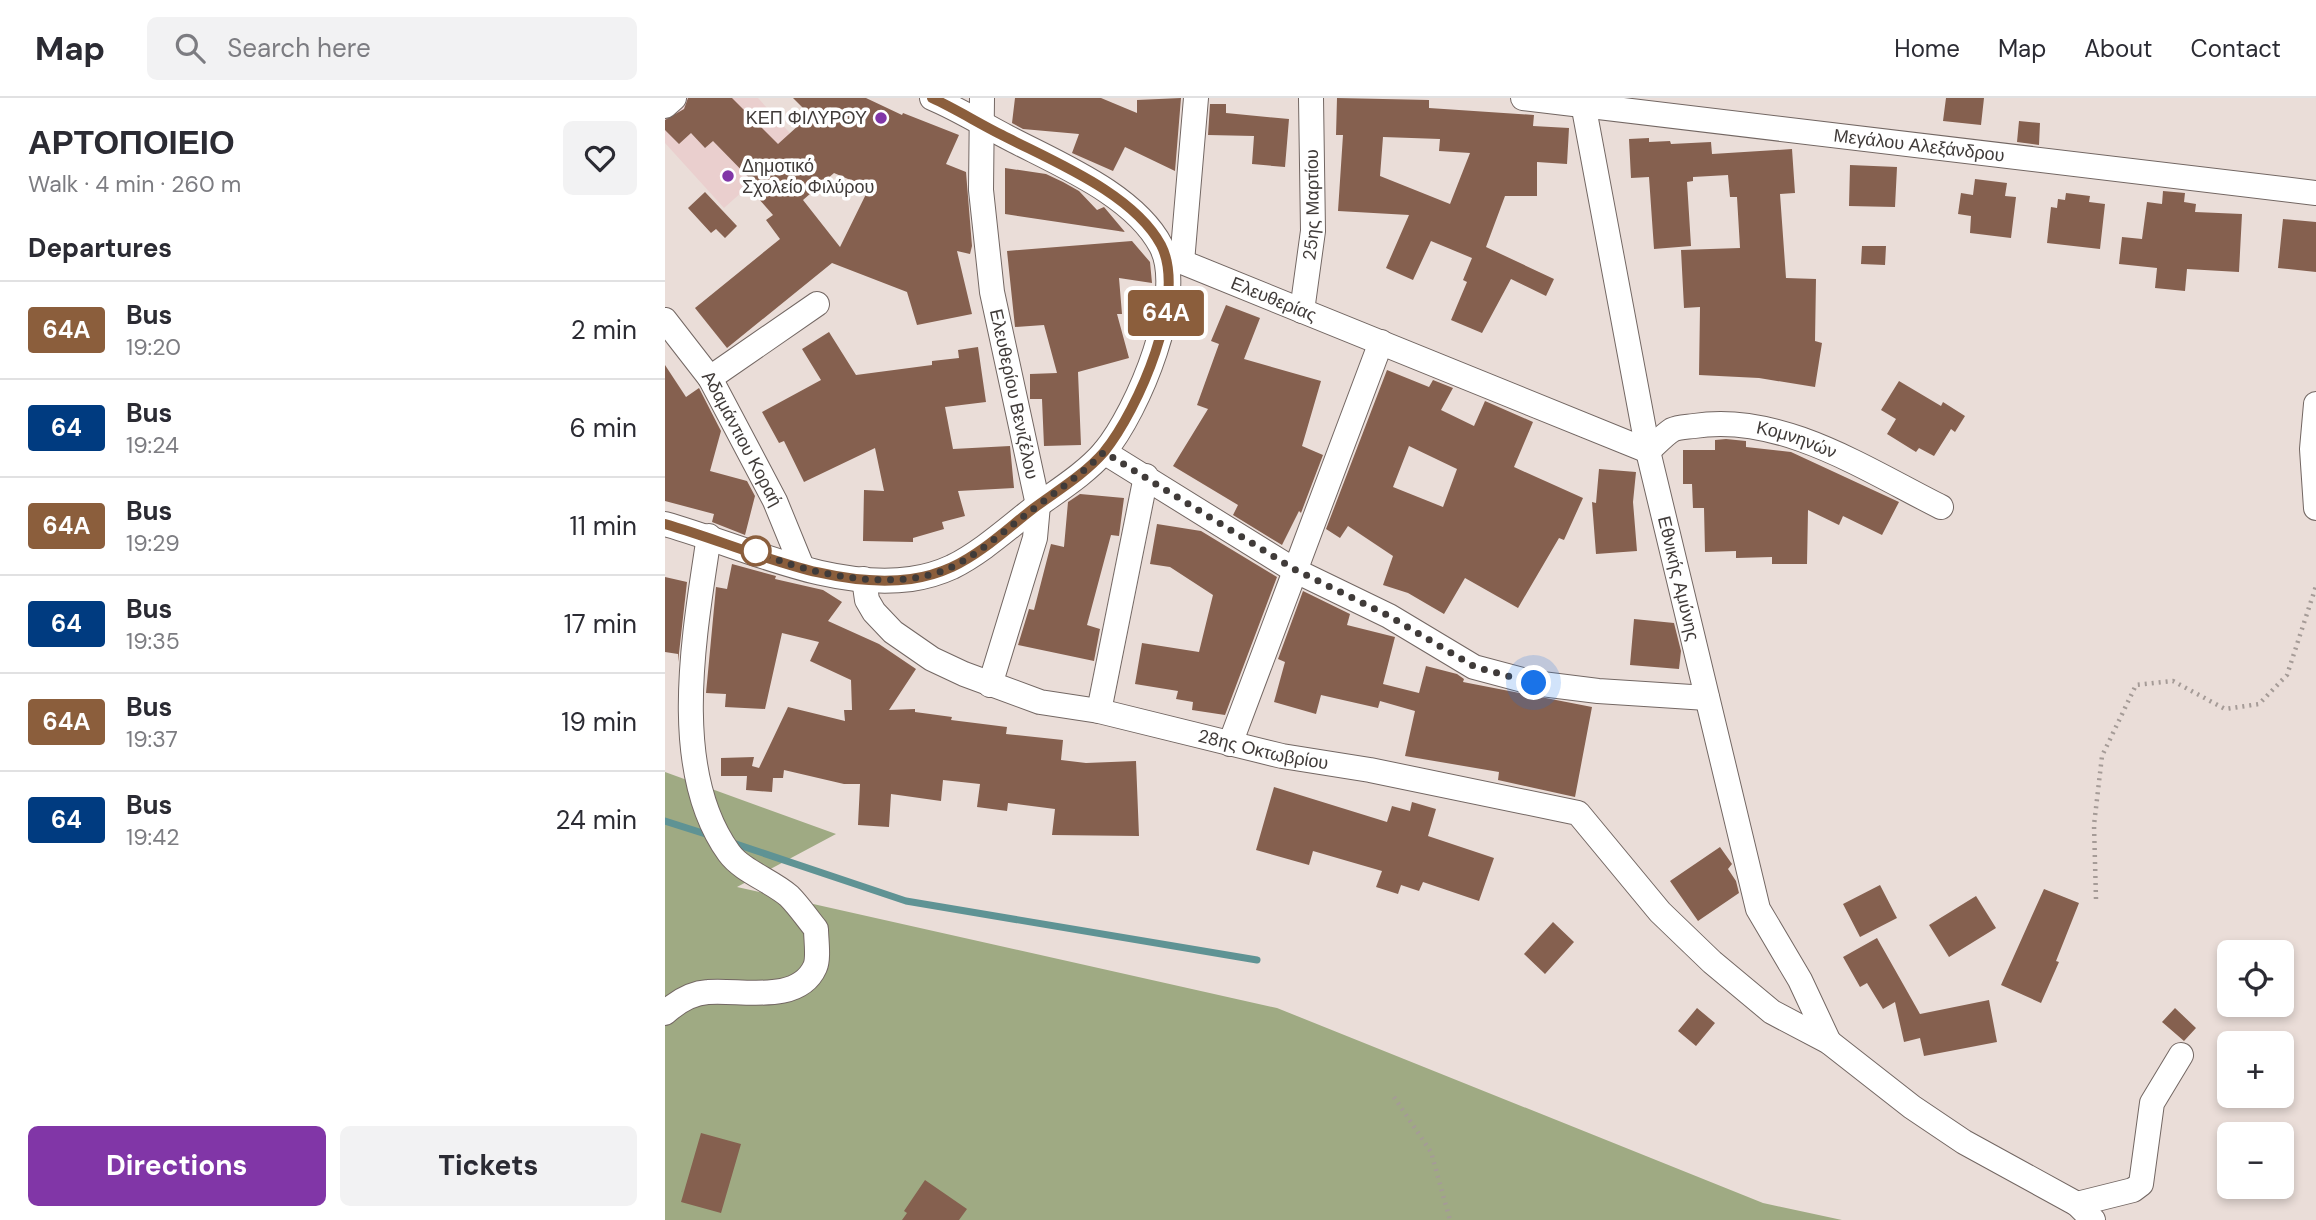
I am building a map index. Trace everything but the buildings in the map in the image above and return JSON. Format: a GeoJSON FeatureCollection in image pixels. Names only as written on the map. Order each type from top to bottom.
{"type":"FeatureCollection","features":[{"type":"Feature","properties":{"kind":"street"},"geometry":{"type":"LineString","coordinates":[[665,106],[674,98]]}},
{"type":"Feature","properties":{"kind":"street"},"geometry":{"type":"LineString","coordinates":[[932,98],[1111,195],[1151,231],[1175,261]]}},
{"type":"Feature","properties":{"kind":"street","name":"Ελευθερίου Βενιζέλου"},"geometry":{"type":"LineString","coordinates":[[982,98],[979,123],[981,190],[992,292],[1038,505],[1035,538],[990,685]]}},
{"type":"Feature","properties":{"kind":"street"},"geometry":{"type":"LineString","coordinates":[[665,524],[802,566],[864,579],[912,579],[942,571],[972,555],[1038,505],[1104,452],[1136,395],[1156,344],[1170,294],[1196,98]]}},
{"type":"Feature","properties":{"kind":"street","name":"25ης Μαρτίου"},"geometry":{"type":"LineString","coordinates":[[1302,310],[1313,231],[1311,98]]}},
{"type":"Feature","properties":{"kind":"street","name":"Μεγάλου Αλεξάνδρου"},"geometry":{"type":"LineString","coordinates":[[1523,98],[1582,102],[2316,193]]}},
{"type":"Feature","properties":{"kind":"street","name":"Εθνικής Αμύνης"},"geometry":{"type":"LineString","coordinates":[[1582,102],[1648,451],[1758,909],[1800,980],[1829,1042]]}},
{"type":"Feature","properties":{"kind":"street","name":"Ελευθερίας"},"geometry":{"type":"LineString","coordinates":[[1175,261],[1648,451]]}},
{"type":"Feature","properties":{"kind":"street"},"geometry":{"type":"LineString","coordinates":[[710,378],[817,304]]}},
{"type":"Feature","properties":{"kind":"street","name":"Αδαμάντιου Κοραή"},"geometry":{"type":"LineString","coordinates":[[665,320],[710,378],[775,501],[802,566]]}},
{"type":"Feature","properties":{"kind":"street"},"geometry":{"type":"LineString","coordinates":[[1230,744],[1381,342]]}},
{"type":"Feature","properties":{"kind":"street"},"geometry":{"type":"LineString","coordinates":[[2316,404],[2312,449],[2316,509]]}},
{"type":"Feature","properties":{"kind":"street","name":"Κομνηνών"},"geometry":{"type":"LineString","coordinates":[[1648,451],[1673,429],[1703,424],[1751,425],[1801,441],[1849,461],[1941,507]]}},
{"type":"Feature","properties":{"kind":"street"},"geometry":{"type":"LineString","coordinates":[[1104,452],[1294,569],[1389,616],[1475,667],[1534,683],[1598,691],[1707,698]]}},
{"type":"Feature","properties":{"kind":"street"},"geometry":{"type":"LineString","coordinates":[[1099,711],[1146,476]]}},
{"type":"Feature","properties":{"kind":"street"},"geometry":{"type":"LineString","coordinates":[[665,1013],[677,1002],[706,992],[764,992],[799,985],[815,967],[817,929],[788,896],[730,854],[707,809],[691,747],[692,650],[709,536]]}},
{"type":"Feature","properties":{"kind":"street","name":"28ης Οκτωβρίου"},"geometry":{"type":"LineString","coordinates":[[864,579],[867,600],[874,612],[893,632],[932,659],[990,685],[1040,702],[1099,711],[1230,744],[1578,813],[1660,912],[1712,962],[1772,1012],[1829,1042],[1912,1107],[1964,1142],[2085,1212]]}},
{"type":"Feature","properties":{"kind":"street"},"geometry":{"type":"LineString","coordinates":[[2085,1212],[2141,1184],[2152,1103],[2181,1055]]}},
{"type":"Feature","properties":{"kind":"path"},"geometry":{"type":"LineString","coordinates":[[2096,899],[2094,825],[2102,756],[2136,684],[2173,681],[2225,709],[2259,705],[2287,675],[2316,586]]}},
{"type":"Feature","properties":{"kind":"path"},"geometry":{"type":"LineString","coordinates":[[1394,1097],[1431,1152],[1450,1220]]}},
{"type":"Feature","properties":{"kind":"shaded area","name":"Δημοτικό Σχολείο Φιλύρου"},"geometry":{"type":"Polygon","coordinates":[[[676,98],[758,98],[798,142],[724,208],[665,143],[665,108],[676,98]]]}},
{"type":"Feature","properties":{"kind":"green space"},"geometry":{"type":"Polygon","coordinates":[[[665,772],[836,834],[737,887],[1277,1008],[1763,1203],[1842,1220],[665,1220],[665,772]]]}},
{"type":"Feature","properties":{"kind":"waterway"},"geometry":{"type":"LineString","coordinates":[[665,821],[712,836]]}},
{"type":"Feature","properties":{"kind":"waterway"},"geometry":{"type":"LineString","coordinates":[[730,842],[906,901],[1257,960]]}},
{"type":"Feature","properties":{"kind":"bus line","name":"64Α"},"geometry":{"type":"LineString","coordinates":[[665,524],[816,570],[864,579],[912,579],[942,571],[972,555],[1104,452],[1136,395],[1168,306],[1170,270],[1162,248],[1140,219],[1111,195],[932,98]]}},
{"type":"Feature","properties":{"kind":"place","name":"ΚΕΠ ΦΙΛΥΡΟΥ"},"geometry":{"type":"Point","coordinates":[881,118]}},
{"type":"Feature","properties":{"kind":"place","name":"Δημοτικό Σχολείο Φιλύρου"},"geometry":{"type":"Point","coordinates":[728,176]}},
{"type":"Feature","properties":{"kind":"route"},"geometry":{"type":"LineString","coordinates":[[756,551],[802,566],[864,579],[912,579],[933,574],[972,555],[1104,452],[1294,569],[1389,616],[1475,667],[1534,683]]}}]}
